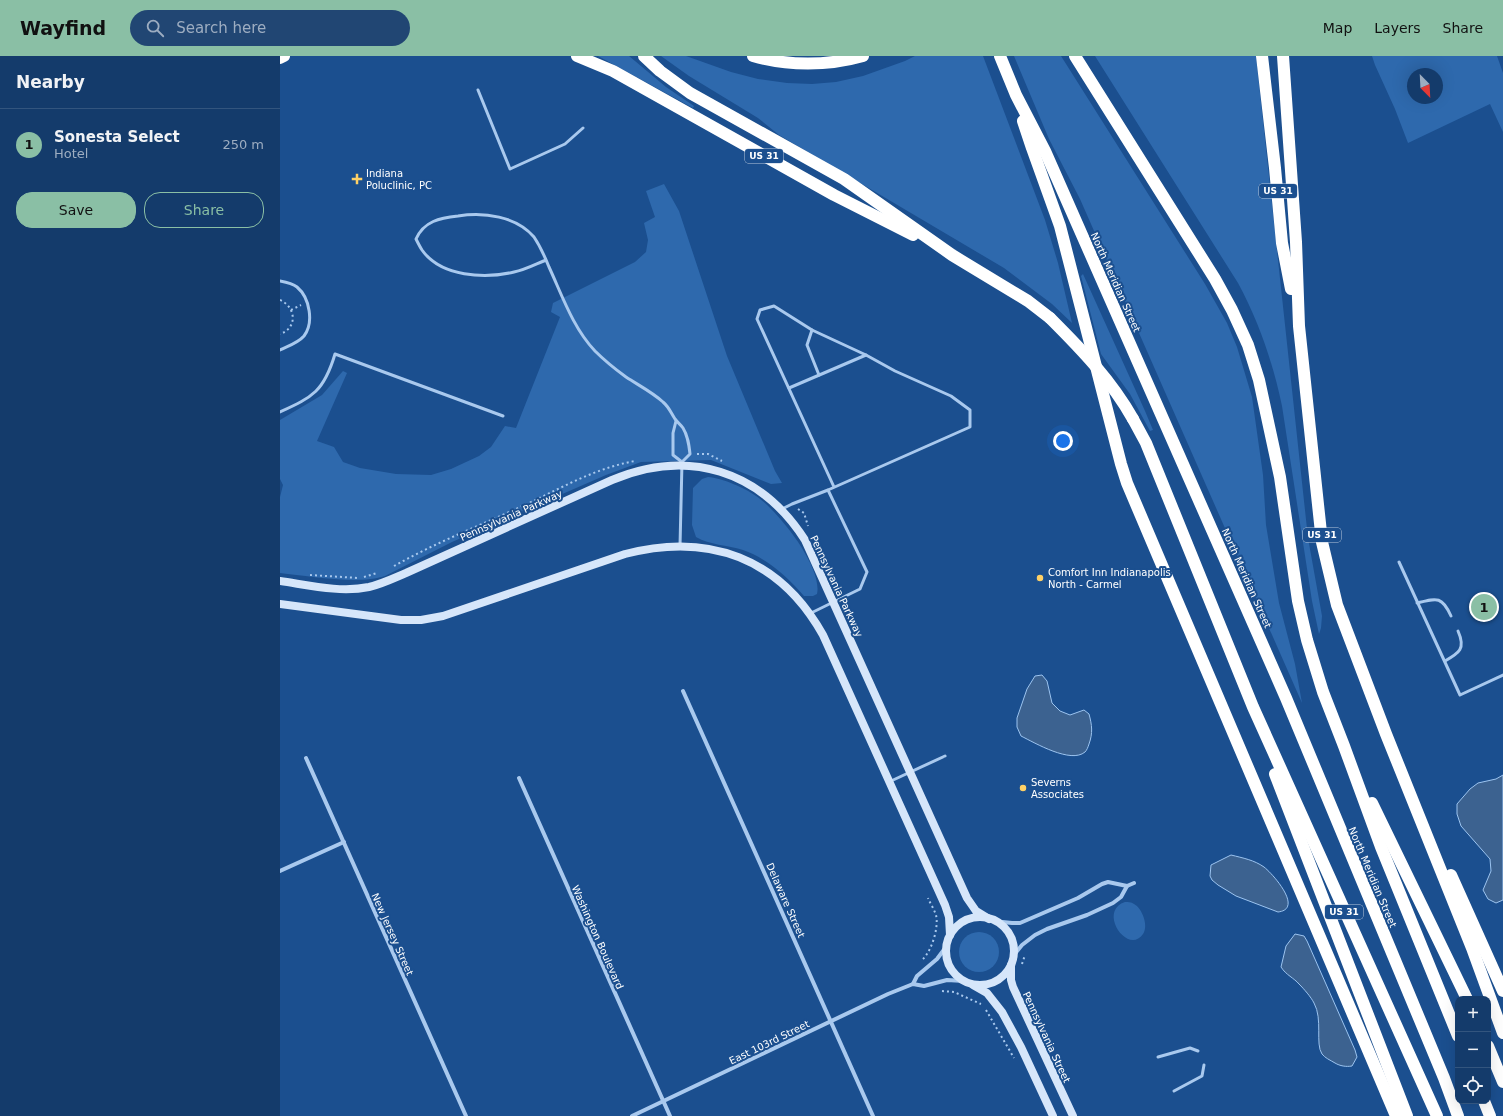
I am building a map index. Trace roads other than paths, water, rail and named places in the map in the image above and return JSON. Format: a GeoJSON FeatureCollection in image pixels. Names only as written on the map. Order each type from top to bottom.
{"type":"FeatureCollection","features":[{"type":"Feature","properties":{"kind":"highway"},"geometry":{"type":"LineString","coordinates":[[280,58],[284,56]]}},
{"type":"Feature","properties":{"kind":"highway","name":"US 31"},"geometry":{"type":"LineString","coordinates":[[577,56],[613,71],[834,195],[952,255],[1028,301],[1050,318],[1101,373],[1120,397],[1146,443],[1253,707],[1437,1116]]}},
{"type":"Feature","properties":{"kind":"highway"},"geometry":{"type":"LineString","coordinates":[[644,56],[660,71],[690,93],[844,179],[952,255]]}},
{"type":"Feature","properties":{"kind":"highway"},"geometry":{"type":"LineString","coordinates":[[752,56],[781,62],[806,63],[831,62],[863,56]]}},
{"type":"Feature","properties":{"kind":"highway","name":"North Meridian Street"},"geometry":{"type":"LineString","coordinates":[[1000,56],[1016,95],[1045,151],[1274,670],[1441,1070],[1458,1116]]}},
{"type":"Feature","properties":{"kind":"highway","name":"North Meridian Street"},"geometry":{"type":"LineString","coordinates":[[1075,56],[1214,279],[1232,310],[1248,345],[1259,380],[1274,450],[1298,601],[1307,640],[1323,692],[1381,847],[1456,1032]]}},
{"type":"Feature","properties":{"kind":"highway","name":"US 31"},"geometry":{"type":"LineString","coordinates":[[1262,56],[1282,243],[1299,326],[1322,542],[1337,605],[1386,734],[1503,991]]}},
{"type":"Feature","properties":{"kind":"highway"},"geometry":{"type":"LineString","coordinates":[[1283,56],[1296,242],[1299,326]]}},
{"type":"Feature","properties":{"kind":"highway"},"geometry":{"type":"LineString","coordinates":[[1016,95],[1032,148],[1060,226],[1127,483],[1396,1116]]}},
{"type":"Feature","properties":{"kind":"highway"},"geometry":{"type":"LineString","coordinates":[[1253,707],[1282,793],[1407,1116]]}},
{"type":"Feature","properties":{"kind":"highway"},"geometry":{"type":"LineString","coordinates":[[1386,734],[1472,948],[1503,1033]]}},
{"type":"Feature","properties":{"kind":"highway"},"geometry":{"type":"LineString","coordinates":[[1344,746],[1466,996]]}},
{"type":"Feature","properties":{"kind":"highway"},"geometry":{"type":"LineString","coordinates":[[1491,1053],[1503,1082]]}},
{"type":"Feature","properties":{"kind":"highway"},"geometry":{"type":"LineString","coordinates":[[1485,1104],[1490,1116]]}},
{"type":"Feature","properties":{"kind":"main road","name":"Pennsylvania Parkway"},"geometry":{"type":"LineString","coordinates":[[280,581],[346,588],[367,587],[378,584],[413,570],[620,476],[655,467],[682,464],[717,471],[743,480],[761,491],[782,509],[793,521],[806,540],[967,898],[976,911],[991,920]]}},
{"type":"Feature","properties":{"kind":"main road"},"geometry":{"type":"LineString","coordinates":[[280,604],[401,620],[433,618],[443,616],[625,554],[648,548],[680,546],[694,547],[726,552],[754,564],[770,574],[797,598],[823,635],[949,917],[950,935]]}},
{"type":"Feature","properties":{"kind":"main road"},"geometry":{"type":"LineString","coordinates":[[967,983],[985,985],[992,983],[1003,976],[1012,960],[1013,949],[1009,935],[1005,929],[991,920],[976,918],[958,925],[950,935],[946,947],[948,963],[957,976],[967,983],[987,993],[998,1006],[1021,1047],[1052,1116]]}},
{"type":"Feature","properties":{"kind":"main road","name":"Pennsylvania Street"},"geometry":{"type":"LineString","coordinates":[[1012,960],[1011,980],[1013,987],[1074,1116]]}},
{"type":"Feature","properties":{"kind":"street","name":"Delaware Street"},"geometry":{"type":"LineString","coordinates":[[683,691],[832,1021],[873,1116]]}},
{"type":"Feature","properties":{"kind":"street","name":"New Jersey Street"},"geometry":{"type":"LineString","coordinates":[[306,758],[466,1116]]}},
{"type":"Feature","properties":{"kind":"street","name":"Washington Boulevard"},"geometry":{"type":"LineString","coordinates":[[519,778],[670,1116]]}},
{"type":"Feature","properties":{"kind":"street"},"geometry":{"type":"LineString","coordinates":[[280,871],[344,842]]}},
{"type":"Feature","properties":{"kind":"street"},"geometry":{"type":"LineString","coordinates":[[991,920],[1012,923],[1026,921],[1078,898],[1108,882],[1127,886],[1134,883]]}},
{"type":"Feature","properties":{"kind":"street"},"geometry":{"type":"LineString","coordinates":[[1012,960],[1022,945],[1035,935],[1107,906],[1121,897],[1127,886]]}},
{"type":"Feature","properties":{"kind":"street","name":"East 103rd Street"},"geometry":{"type":"LineString","coordinates":[[913,984],[916,976],[937,959],[946,947]]}},
{"type":"Feature","properties":{"kind":"street","name":"East 103rd Street"},"geometry":{"type":"LineString","coordinates":[[632,1116],[913,984],[924,986],[947,980],[967,983]]}},
{"type":"Feature","properties":{"kind":"lane"},"geometry":{"type":"LineString","coordinates":[[478,90],[510,169],[565,144],[583,128]]}},
{"type":"Feature","properties":{"kind":"lane"},"geometry":{"type":"LineString","coordinates":[[546,260],[510,273],[484,276],[472,275],[450,270],[438,264],[422,251],[416,239],[424,227],[438,220],[464,215],[489,216],[512,221],[533,236],[546,260],[577,325],[594,350],[621,373],[664,403],[676,421],[683,427],[690,447],[690,454],[682,464],[680,546]]}},
{"type":"Feature","properties":{"kind":"lane"},"geometry":{"type":"LineString","coordinates":[[280,281],[297,287],[307,303],[310,319],[305,335],[300,340],[280,350]]}},
{"type":"Feature","properties":{"kind":"lane"},"geometry":{"type":"LineString","coordinates":[[782,509],[828,490],[970,428],[970,410],[951,396],[895,371],[866,355],[812,330],[774,306],[760,310],[757,319],[834,487]]}},
{"type":"Feature","properties":{"kind":"lane"},"geometry":{"type":"LineString","coordinates":[[812,330],[808,345],[819,375]]}},
{"type":"Feature","properties":{"kind":"lane"},"geometry":{"type":"LineString","coordinates":[[280,412],[306,400],[313,395],[324,382],[335,354],[503,416]]}},
{"type":"Feature","properties":{"kind":"lane"},"geometry":{"type":"LineString","coordinates":[[788,388],[866,355]]}},
{"type":"Feature","properties":{"kind":"lane"},"geometry":{"type":"LineString","coordinates":[[676,421],[673,433],[673,456],[682,464]]}},
{"type":"Feature","properties":{"kind":"lane"},"geometry":{"type":"LineString","coordinates":[[809,614],[860,589],[867,572],[828,490]]}},
{"type":"Feature","properties":{"kind":"lane"},"geometry":{"type":"LineString","coordinates":[[1399,562],[1460,695],[1503,675]]}},
{"type":"Feature","properties":{"kind":"lane"},"geometry":{"type":"LineString","coordinates":[[1418,603],[1434,599],[1440,600],[1446,606],[1451,616]]}},
{"type":"Feature","properties":{"kind":"lane"},"geometry":{"type":"LineString","coordinates":[[1444,661],[1456,655],[1461,648],[1462,642],[1458,631]]}},
{"type":"Feature","properties":{"kind":"lane"},"geometry":{"type":"LineString","coordinates":[[889,781],[945,756]]}},
{"type":"Feature","properties":{"kind":"lane"},"geometry":{"type":"LineString","coordinates":[[1158,1057],[1190,1048],[1198,1051]]}},
{"type":"Feature","properties":{"kind":"lane"},"geometry":{"type":"LineString","coordinates":[[1174,1091],[1202,1076],[1204,1065]]}},
{"type":"Feature","properties":{"kind":"place","name":"Indiana Poluclinic, PC"},"geometry":{"type":"Point","coordinates":[357,179]}},
{"type":"Feature","properties":{"kind":"place","name":"Comfort Inn Indianapolis North - Carmel"},"geometry":{"type":"Point","coordinates":[1040,578]}},
{"type":"Feature","properties":{"kind":"place","name":"Sonesta Select"},"geometry":{"type":"Point","coordinates":[1484,607]}},
{"type":"Feature","properties":{"kind":"place","name":"Severns Associates"},"geometry":{"type":"Point","coordinates":[1023,788]}}]}
